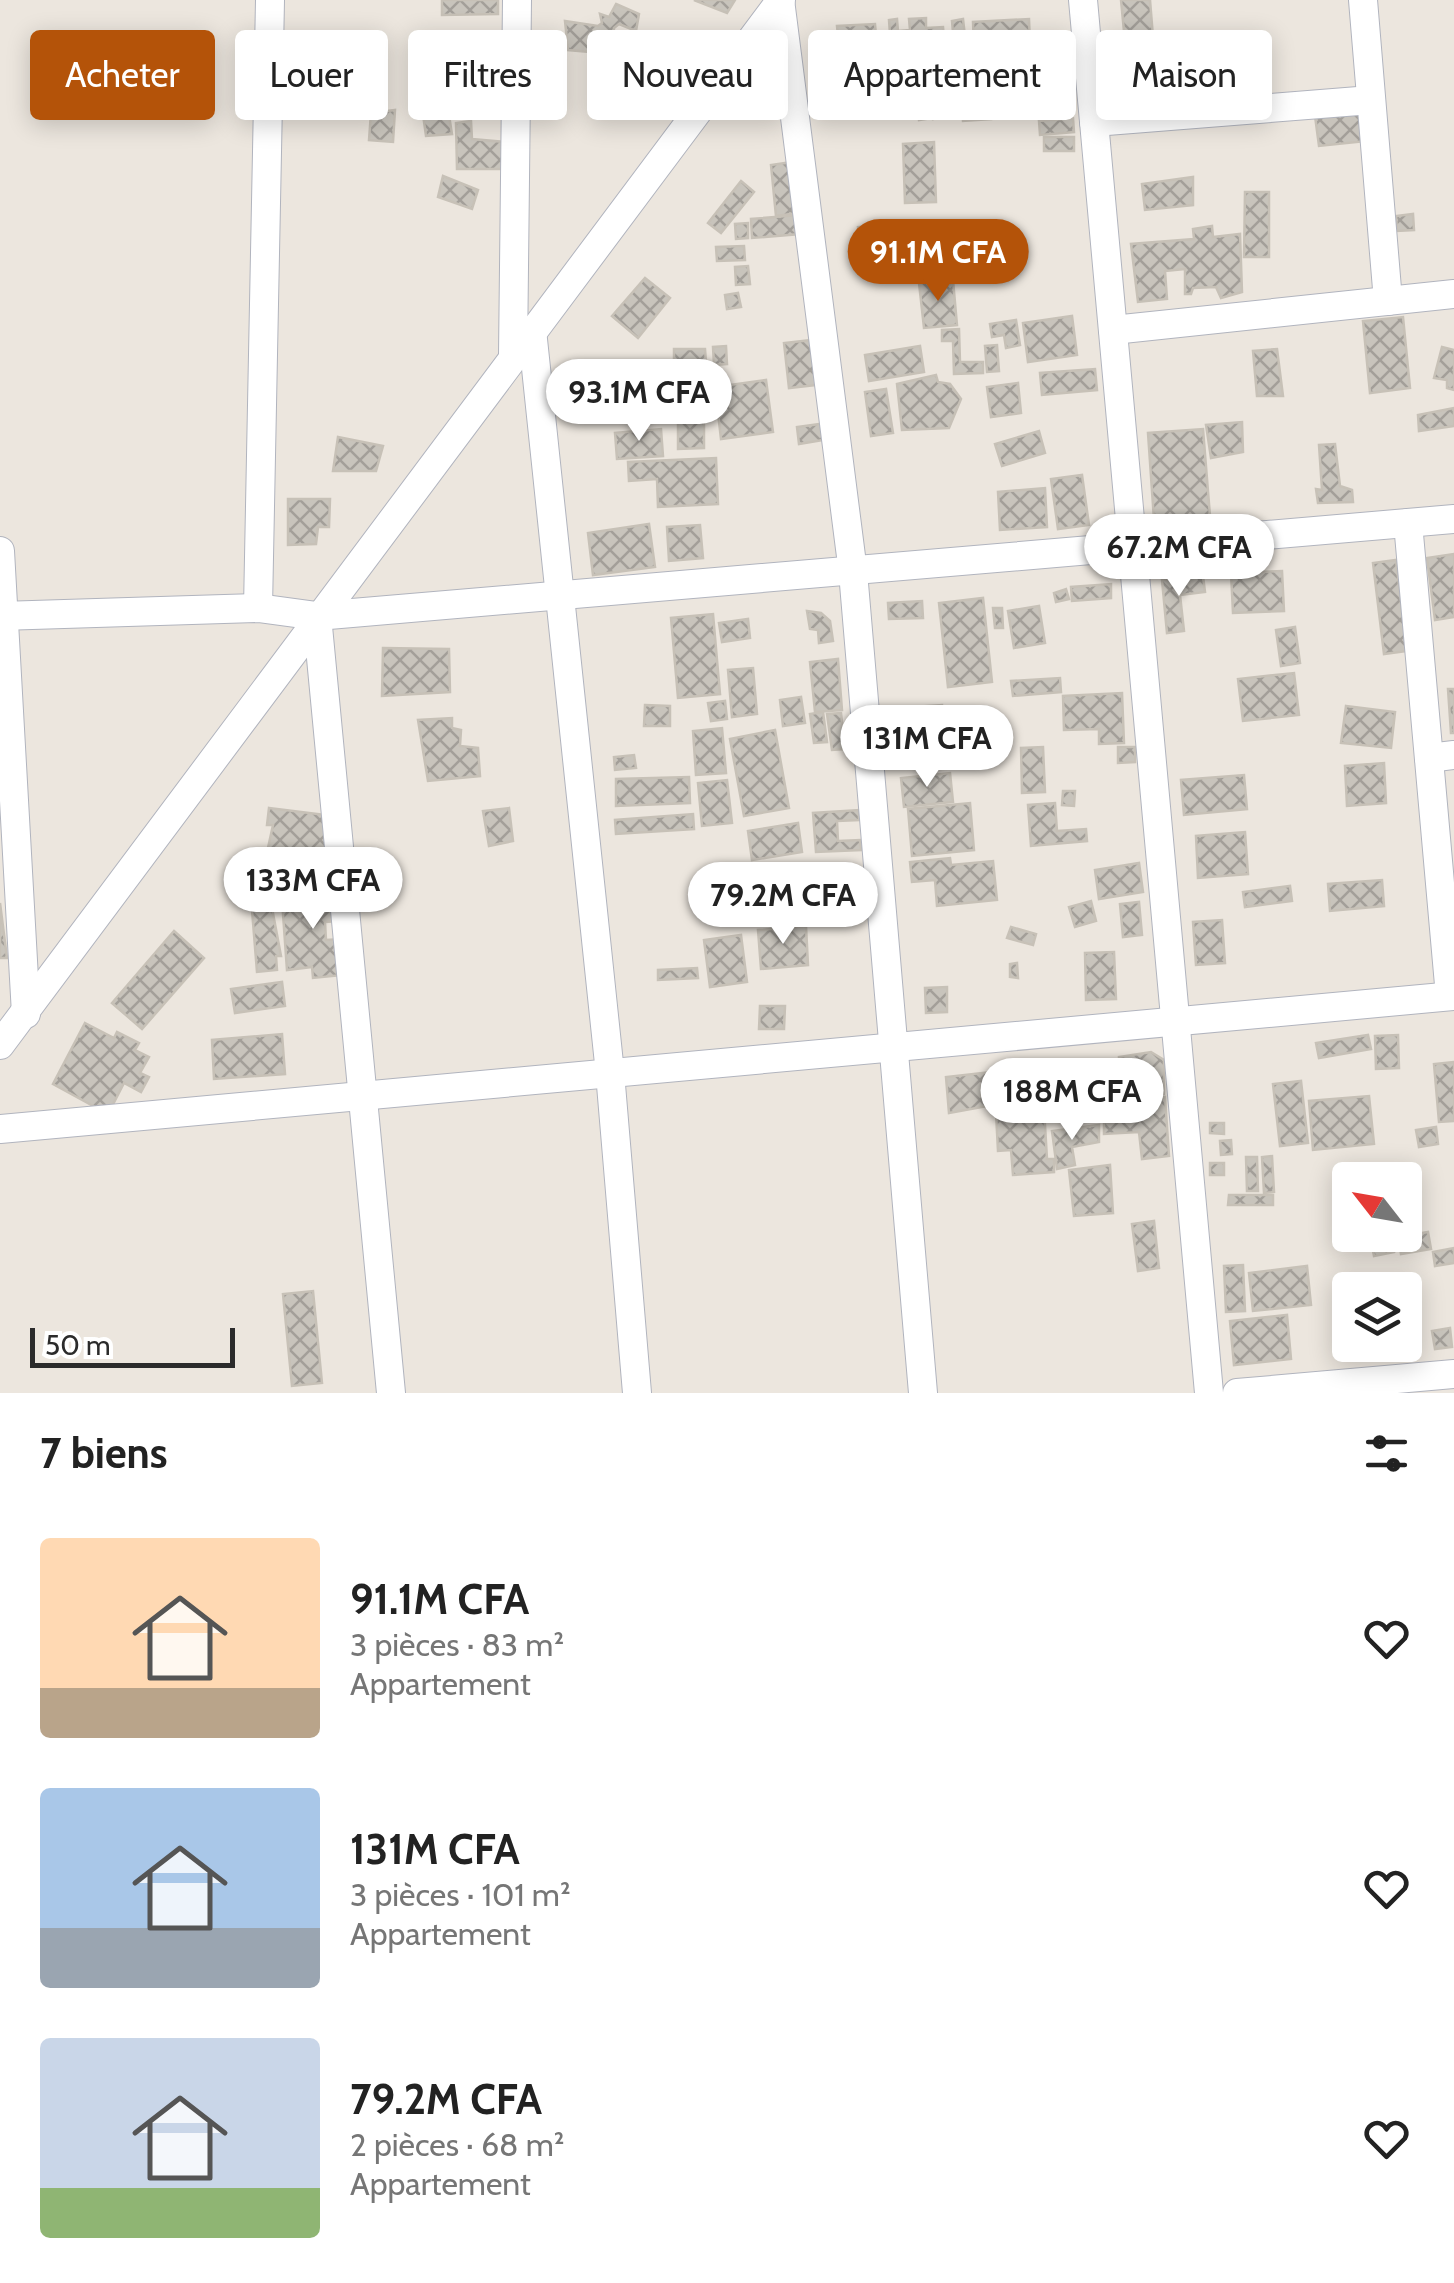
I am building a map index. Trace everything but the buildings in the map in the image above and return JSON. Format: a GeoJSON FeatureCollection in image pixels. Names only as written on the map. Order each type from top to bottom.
{"type":"FeatureCollection","features":[{"type":"Feature","properties":{"kind":"street"},"geometry":{"type":"LineString","coordinates":[[258,608],[270,0]]}},
{"type":"Feature","properties":{"kind":"street"},"geometry":{"type":"LineString","coordinates":[[513,356],[517,0]]}},
{"type":"Feature","properties":{"kind":"street"},"geometry":{"type":"LineString","coordinates":[[0,1045],[781,0]]}},
{"type":"Feature","properties":{"kind":"street"},"geometry":{"type":"LineString","coordinates":[[781,0],[852,572],[923,1393]]}},
{"type":"Feature","properties":{"kind":"street"},"geometry":{"type":"LineString","coordinates":[[1083,0],[1209,1393]]}},
{"type":"Feature","properties":{"kind":"street"},"geometry":{"type":"LineString","coordinates":[[1363,0],[1388,301]]}},
{"type":"Feature","properties":{"kind":"street"},"geometry":{"type":"LineString","coordinates":[[1094,122],[1372,100]]}},
{"type":"Feature","properties":{"kind":"street"},"geometry":{"type":"LineString","coordinates":[[1112,330],[1454,294]]}},
{"type":"Feature","properties":{"kind":"street"},"geometry":{"type":"LineString","coordinates":[[532,330],[610,1073],[637,1393]]}},
{"type":"Feature","properties":{"kind":"street"},"geometry":{"type":"LineString","coordinates":[[2,616],[258,608],[317,616],[1454,519]]}},
{"type":"Feature","properties":{"kind":"street"},"geometry":{"type":"LineString","coordinates":[[0,1129],[1452,996],[1441,757],[1408,523]]}},
{"type":"Feature","properties":{"kind":"street"},"geometry":{"type":"LineString","coordinates":[[0,551],[26,1014]]}},
{"type":"Feature","properties":{"kind":"street"},"geometry":{"type":"LineString","coordinates":[[317,616],[391,1393]]}},
{"type":"Feature","properties":{"kind":"street"},"geometry":{"type":"LineString","coordinates":[[1237,1393],[1454,1374]]}}]}
